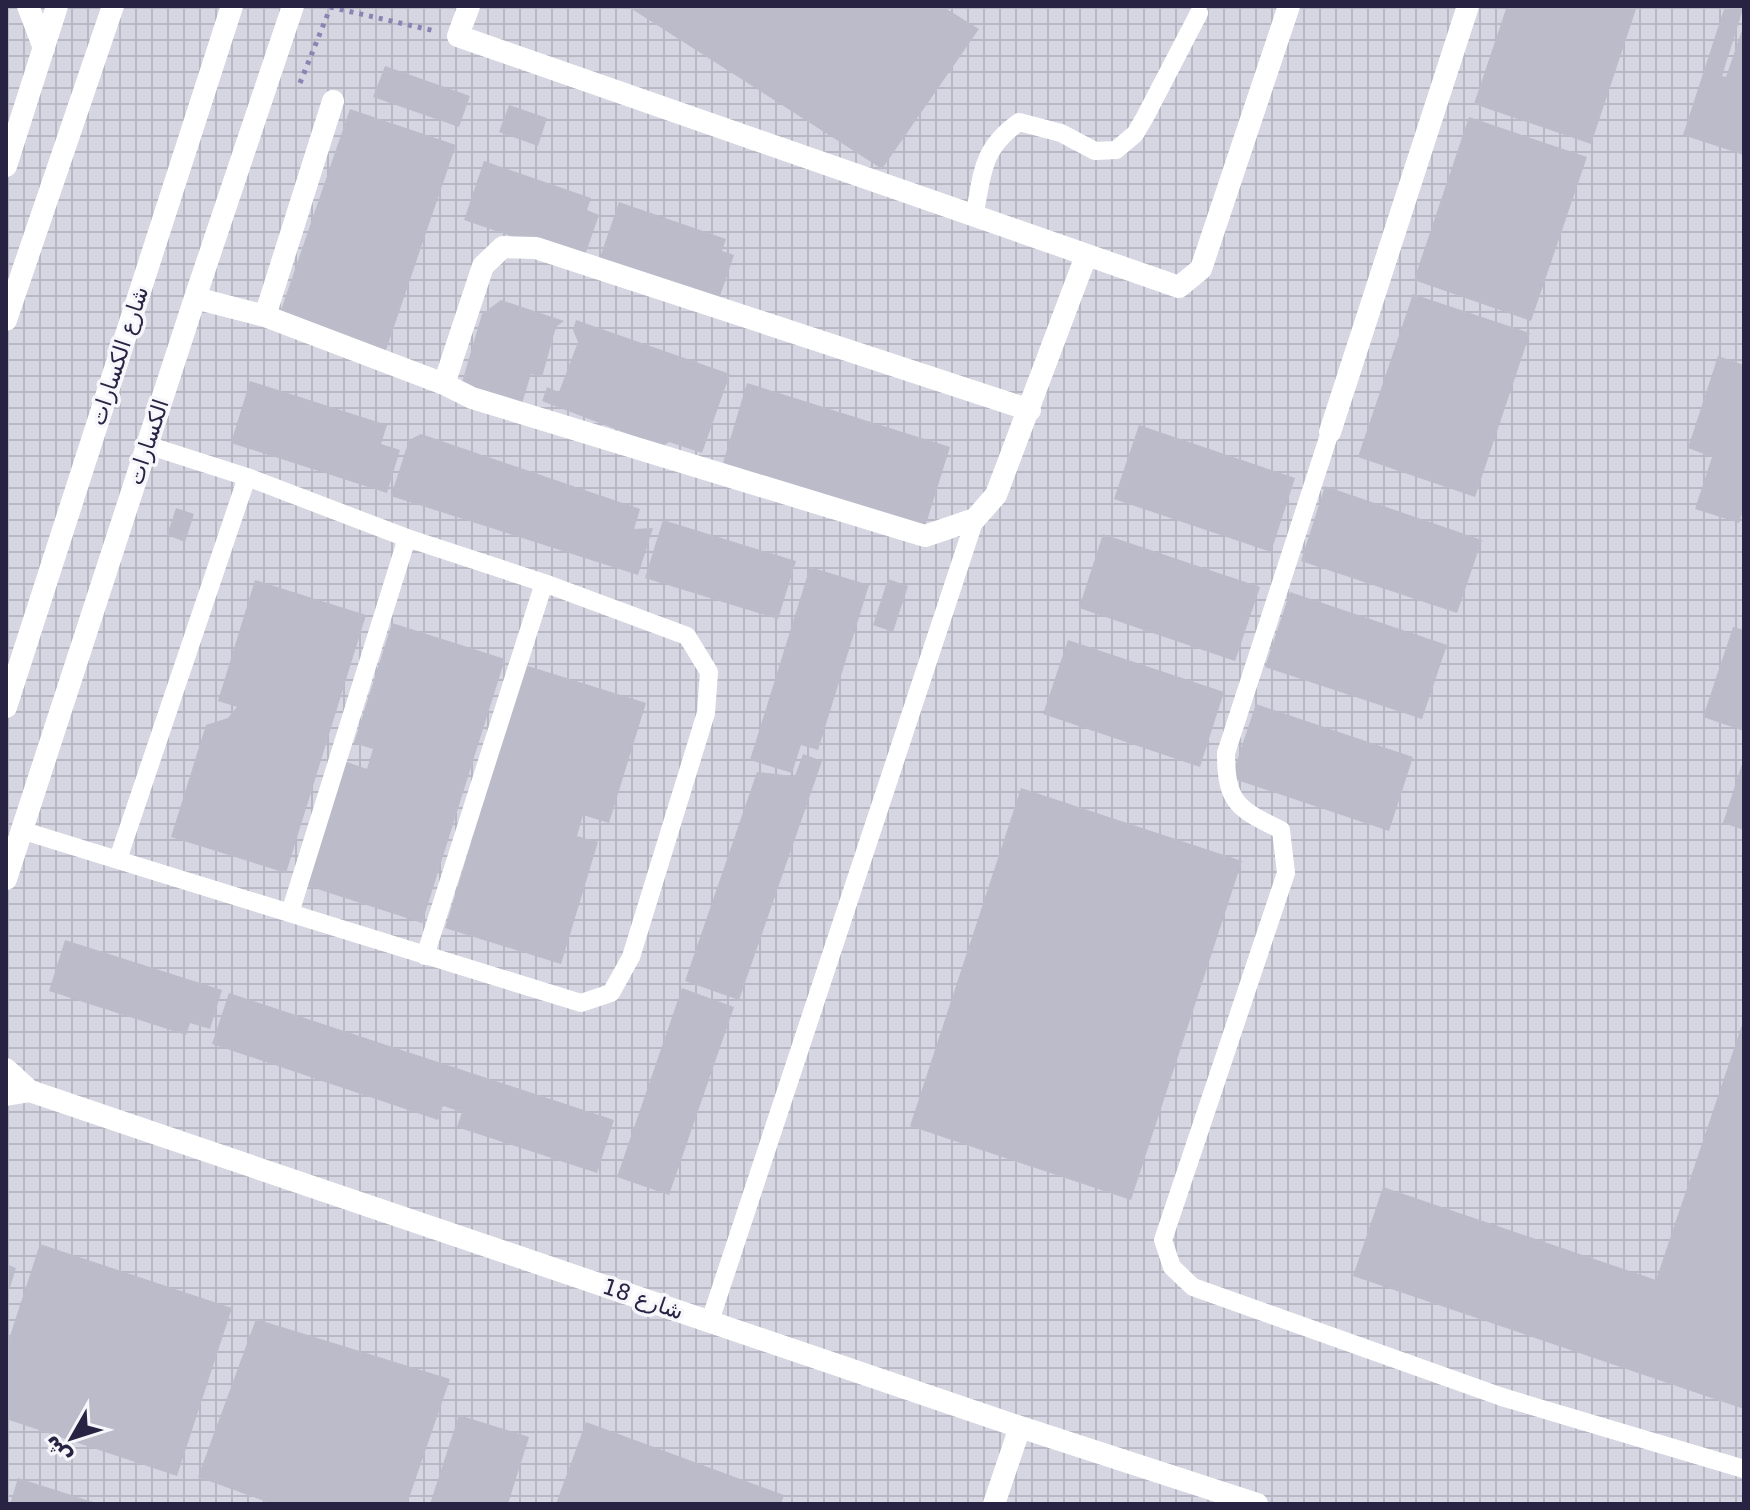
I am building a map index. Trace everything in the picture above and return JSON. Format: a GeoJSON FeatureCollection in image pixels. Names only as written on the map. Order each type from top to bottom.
{"type":"FeatureCollection","features":[{"type":"Feature","properties":{"kind":"street"},"geometry":{"type":"LineString","coordinates":[[28,6],[44,48]]}},
{"type":"Feature","properties":{"kind":"street"},"geometry":{"type":"LineString","coordinates":[[6,166],[57,6]]}},
{"type":"Feature","properties":{"kind":"street"},"geometry":{"type":"LineString","coordinates":[[6,320],[113,6]]}},
{"type":"Feature","properties":{"kind":"street","name":"شارع الكسارات"},"geometry":{"type":"LineString","coordinates":[[6,707],[232,6]]}},
{"type":"Feature","properties":{"kind":"street","name":"الكسارات"},"geometry":{"type":"LineString","coordinates":[[6,879],[293,6]]}},
{"type":"Feature","properties":{"kind":"street"},"geometry":{"type":"LineString","coordinates":[[469,6],[458,36],[1179,287],[1201,269],[1289,6]]}},
{"type":"Feature","properties":{"kind":"street"},"geometry":{"type":"LineString","coordinates":[[1330,432],[1468,6]]}},
{"type":"Feature","properties":{"kind":"street"},"geometry":{"type":"LineString","coordinates":[[265,316],[333,101]]}},
{"type":"Feature","properties":{"kind":"street"},"geometry":{"type":"LineString","coordinates":[[444,384],[483,266],[503,247],[536,248],[1030,410]]}},
{"type":"Feature","properties":{"kind":"street"},"geometry":{"type":"LineString","coordinates":[[195,298],[265,316],[444,384],[472,398],[925,536],[975,519],[996,495],[1086,256]]}},
{"type":"Feature","properties":{"kind":"street","name":"شارع 18"},"geometry":{"type":"LineString","coordinates":[[6,1069],[30,1091],[1020,1427],[1257,1504]]}},
{"type":"Feature","properties":{"kind":"street","name":"شارع 18"},"geometry":{"type":"LineString","coordinates":[[6,1095],[30,1091]]}},
{"type":"Feature","properties":{"kind":"street"},"geometry":{"type":"LineString","coordinates":[[994,1504],[1020,1427]]}},
{"type":"Feature","properties":{"kind":"lane"},"geometry":{"type":"LineString","coordinates":[[974,217],[988,153],[1000,136],[1019,122],[1061,133],[1095,151],[1116,150],[1135,134],[1199,13]]}},
{"type":"Feature","properties":{"kind":"lane"},"geometry":{"type":"LineString","coordinates":[[1330,432],[1226,753],[1226,780],[1242,811],[1281,830],[1286,873],[1163,1240],[1172,1267],[1193,1287],[1502,1397],[1744,1469]]}},
{"type":"Feature","properties":{"kind":"lane"},"geometry":{"type":"LineString","coordinates":[[24,831],[581,1003],[611,993],[631,957],[706,713],[709,672],[687,636],[544,583],[407,538],[247,477],[147,445]]}},
{"type":"Feature","properties":{"kind":"lane"},"geometry":{"type":"LineString","coordinates":[[118,859],[247,477]]}},
{"type":"Feature","properties":{"kind":"lane"},"geometry":{"type":"LineString","coordinates":[[710,1321],[975,519]]}},
{"type":"Feature","properties":{"kind":"lane"},"geometry":{"type":"LineString","coordinates":[[290,913],[407,538]]}},
{"type":"Feature","properties":{"kind":"lane"},"geometry":{"type":"LineString","coordinates":[[425,956],[544,583]]}},
{"type":"Feature","properties":{"kind":"path"},"geometry":{"type":"LineString","coordinates":[[330,7],[458,36]]}},
{"type":"Feature","properties":{"kind":"shaded area"},"geometry":{"type":"Polygon","coordinates":[[[6,6],[1744,6],[1744,1504],[6,1504],[6,6]]]}},
{"type":"Feature","properties":{"kind":"building"},"geometry":{"type":"Polygon","coordinates":[[[627,6],[942,6],[979,29],[882,169],[627,6]]]}},
{"type":"Feature","properties":{"kind":"building"},"geometry":{"type":"Polygon","coordinates":[[[1507,6],[1637,6],[1591,144],[1474,104],[1507,6]]]}},
{"type":"Feature","properties":{"kind":"building"},"geometry":{"type":"Polygon","coordinates":[[[1725,6],[1744,6],[1722,76],[1726,77],[1744,24],[1744,155],[1683,135],[1725,6]]]}},
{"type":"Feature","properties":{"kind":"building"},"geometry":{"type":"Polygon","coordinates":[[[385,66],[470,96],[459,127],[373,97],[385,66]]]}},
{"type":"Feature","properties":{"kind":"building"},"geometry":{"type":"Polygon","coordinates":[[[509,105],[547,118],[538,146],[499,132],[509,105]]]}},
{"type":"Feature","properties":{"kind":"building"},"geometry":{"type":"Polygon","coordinates":[[[350,109],[456,145],[385,353],[279,316],[350,109]]]}},
{"type":"Feature","properties":{"kind":"building"},"geometry":{"type":"Polygon","coordinates":[[[1469,117],[1587,157],[1531,321],[1414,280],[1469,117]]]}},
{"type":"Feature","properties":{"kind":"building"},"geometry":{"type":"Polygon","coordinates":[[[484,161],[591,198],[587,210],[599,215],[583,261],[464,220],[484,161]]]}},
{"type":"Feature","properties":{"kind":"building"},"geometry":{"type":"Polygon","coordinates":[[[619,202],[726,239],[722,251],[734,255],[718,302],[599,260],[619,202]]]}},
{"type":"Feature","properties":{"kind":"building"},"geometry":{"type":"Polygon","coordinates":[[[1413,294],[1530,333],[1475,497],[1358,457],[1413,294]]]}},
{"type":"Feature","properties":{"kind":"building"},"geometry":{"type":"Polygon","coordinates":[[[501,300],[564,321],[556,327],[542,377],[531,374],[521,407],[460,389],[482,314],[501,300]]]}},
{"type":"Feature","properties":{"kind":"building"},"geometry":{"type":"Polygon","coordinates":[[[576,320],[730,374],[702,453],[669,442],[662,447],[542,401],[547,387],[559,392],[578,342],[573,330],[576,320]]]}},
{"type":"Feature","properties":{"kind":"building"},"geometry":{"type":"Polygon","coordinates":[[[1718,356],[1744,365],[1744,508],[1739,523],[1695,509],[1712,457],[1688,448],[1718,356]]]}},
{"type":"Feature","properties":{"kind":"building"},"geometry":{"type":"Polygon","coordinates":[[[250,381],[387,425],[381,444],[400,450],[387,493],[231,443],[250,381]]]}},
{"type":"Feature","properties":{"kind":"building"},"geometry":{"type":"Polygon","coordinates":[[[747,383],[950,447],[925,527],[723,463],[747,383]]]}},
{"type":"Feature","properties":{"kind":"building"},"geometry":{"type":"Polygon","coordinates":[[[1139,425],[1295,478],[1271,552],[1114,499],[1139,425]]]}},
{"type":"Feature","properties":{"kind":"building"},"geometry":{"type":"Polygon","coordinates":[[[421,434],[640,509],[634,529],[653,528],[638,575],[391,496],[409,440],[421,434]]]}},
{"type":"Feature","properties":{"kind":"building"},"geometry":{"type":"Polygon","coordinates":[[[1325,486],[1482,540],[1457,613],[1301,561],[1325,486]]]}},
{"type":"Feature","properties":{"kind":"building"},"geometry":{"type":"Polygon","coordinates":[[[176,508],[194,514],[185,542],[167,535],[176,508]]]}},
{"type":"Feature","properties":{"kind":"building"},"geometry":{"type":"Polygon","coordinates":[[[663,520],[796,561],[778,619],[645,578],[663,520]]]}},
{"type":"Feature","properties":{"kind":"building"},"geometry":{"type":"Polygon","coordinates":[[[1103,534],[1260,587],[1235,661],[1079,608],[1103,534]]]}},
{"type":"Feature","properties":{"kind":"building"},"geometry":{"type":"Polygon","coordinates":[[[810,567],[869,585],[818,750],[801,745],[792,773],[750,760],[810,567]]]}},
{"type":"Feature","properties":{"kind":"building"},"geometry":{"type":"Polygon","coordinates":[[[888,579],[908,586],[893,632],[873,625],[888,579]]]}},
{"type":"Feature","properties":{"kind":"building"},"geometry":{"type":"Polygon","coordinates":[[[255,580],[366,615],[286,873],[171,837],[206,725],[228,718],[237,707],[218,701],[255,580]]]}},
{"type":"Feature","properties":{"kind":"building"},"geometry":{"type":"Polygon","coordinates":[[[1290,592],[1447,645],[1422,719],[1265,667],[1290,592]]]}},
{"type":"Feature","properties":{"kind":"building"},"geometry":{"type":"Polygon","coordinates":[[[392,623],[505,659],[422,923],[305,885],[344,761],[367,769],[373,749],[354,743],[392,623]]]}},
{"type":"Feature","properties":{"kind":"building"},"geometry":{"type":"Polygon","coordinates":[[[1733,627],[1744,630],[1744,731],[1703,717],[1733,627]]]}},
{"type":"Feature","properties":{"kind":"building"},"geometry":{"type":"Polygon","coordinates":[[[1068,640],[1224,692],[1200,767],[1043,714],[1068,640]]]}},
{"type":"Feature","properties":{"kind":"building"},"geometry":{"type":"Polygon","coordinates":[[[525,665],[646,703],[609,823],[583,815],[577,836],[598,842],[561,964],[445,928],[525,665]]]}},
{"type":"Feature","properties":{"kind":"building"},"geometry":{"type":"Polygon","coordinates":[[[1256,704],[1413,757],[1389,831],[1231,778],[1256,704]]]}},
{"type":"Feature","properties":{"kind":"building"},"geometry":{"type":"Polygon","coordinates":[[[803,754],[822,761],[739,1000],[685,981],[757,772],[795,776],[803,754]]]}},
{"type":"Feature","properties":{"kind":"building"},"geometry":{"type":"Polygon","coordinates":[[[1744,761],[1744,830],[1723,823],[1744,761]]]}},
{"type":"Feature","properties":{"kind":"building"},"geometry":{"type":"Polygon","coordinates":[[[1021,788],[1242,861],[1131,1200],[910,1126],[1021,788]]]}},
{"type":"Feature","properties":{"kind":"building"},"geometry":{"type":"Polygon","coordinates":[[[65,940],[222,990],[210,1029],[190,1023],[186,1035],[49,991],[65,940]]]}},
{"type":"Feature","properties":{"kind":"building"},"geometry":{"type":"Polygon","coordinates":[[[682,988],[734,1007],[669,1195],[617,1177],[682,988]]]}},
{"type":"Feature","properties":{"kind":"building"},"geometry":{"type":"Polygon","coordinates":[[[229,993],[614,1120],[597,1173],[457,1127],[462,1112],[443,1106],[438,1120],[212,1044],[229,993]]]}},
{"type":"Feature","properties":{"kind":"building"},"geometry":{"type":"Polygon","coordinates":[[[1744,1019],[1744,1409],[1353,1276],[1383,1187],[1656,1280],[1744,1019]]]}},
{"type":"Feature","properties":{"kind":"building"},"geometry":{"type":"Polygon","coordinates":[[[40,1244],[232,1308],[177,1476],[6,1419],[6,1348],[40,1244]]]}},
{"type":"Feature","properties":{"kind":"building"},"geometry":{"type":"Polygon","coordinates":[[[6,1264],[16,1268],[7,1297],[6,1297],[6,1264]]]}},
{"type":"Feature","properties":{"kind":"building"},"geometry":{"type":"Polygon","coordinates":[[[256,1319],[450,1379],[407,1504],[273,1504],[198,1477],[256,1319]]]}},
{"type":"Feature","properties":{"kind":"building"},"geometry":{"type":"Polygon","coordinates":[[[459,1415],[529,1437],[508,1504],[430,1504],[459,1415]]]}},
{"type":"Feature","properties":{"kind":"building"},"geometry":{"type":"Polygon","coordinates":[[[586,1422],[784,1495],[781,1504],[556,1504],[586,1422]]]}},
{"type":"Feature","properties":{"kind":"building"},"geometry":{"type":"Polygon","coordinates":[[[18,1478],[96,1503],[96,1504],[10,1504],[18,1478]]]}}]}
